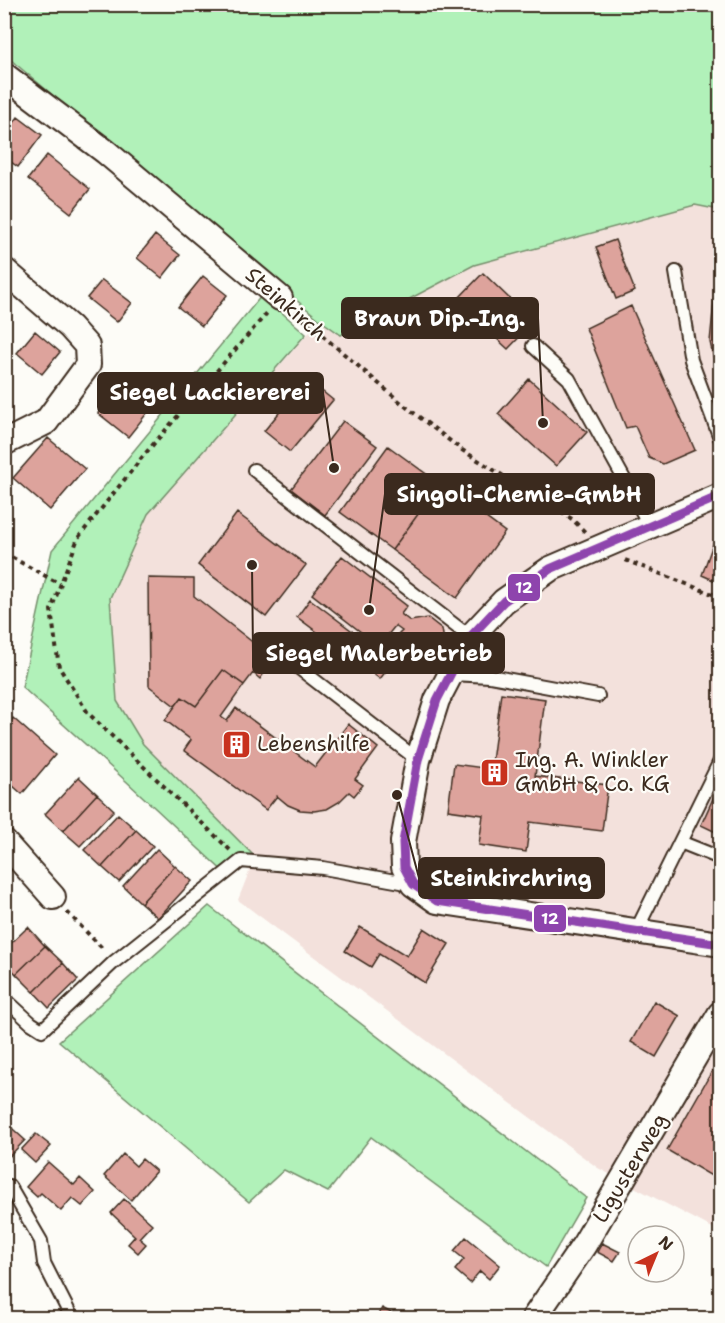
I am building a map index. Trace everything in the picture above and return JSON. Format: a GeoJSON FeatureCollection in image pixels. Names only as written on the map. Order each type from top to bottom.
{"type":"FeatureCollection","features":[{"type":"Feature","properties":{"kind":"street","name":"Steinkirch"},"geometry":{"type":"LineString","coordinates":[[4,75],[106,152],[280,298]]}},
{"type":"Feature","properties":{"kind":"street"},"geometry":{"type":"LineString","coordinates":[[4,270],[70,327],[87,346],[88,365],[46,422],[4,443]]}},
{"type":"Feature","properties":{"kind":"street"},"geometry":{"type":"LineString","coordinates":[[720,496],[550,569],[504,601],[470,637],[437,700],[418,760],[402,842],[404,867],[413,884],[437,901],[720,944]]}},
{"type":"Feature","properties":{"kind":"street"},"geometry":{"type":"LineString","coordinates":[[4,842],[53,897]]}},
{"type":"Feature","properties":{"kind":"street","name":"Ligusterweg"},"geometry":{"type":"LineString","coordinates":[[534,1318],[584,1245],[720,1014]]}},
{"type":"Feature","properties":{"kind":"lane"},"geometry":{"type":"LineString","coordinates":[[676,272],[691,360],[720,438]]}},
{"type":"Feature","properties":{"kind":"lane"},"geometry":{"type":"LineString","coordinates":[[533,346],[568,379],[650,526]]}},
{"type":"Feature","properties":{"kind":"lane"},"geometry":{"type":"LineString","coordinates":[[254,470],[470,637]]}},
{"type":"Feature","properties":{"kind":"lane"},"geometry":{"type":"LineString","coordinates":[[291,662],[418,760]]}},
{"type":"Feature","properties":{"kind":"lane"},"geometry":{"type":"LineString","coordinates":[[451,674],[490,676],[598,696]]}},
{"type":"Feature","properties":{"kind":"lane"},"geometry":{"type":"LineString","coordinates":[[636,931],[720,761]]}},
{"type":"Feature","properties":{"kind":"lane"},"geometry":{"type":"LineString","coordinates":[[680,842],[720,858]]}},
{"type":"Feature","properties":{"kind":"lane"},"geometry":{"type":"LineString","coordinates":[[4,998],[42,1030],[114,962],[241,861],[323,868],[413,884]]}},
{"type":"Feature","properties":{"kind":"lane"},"geometry":{"type":"LineString","coordinates":[[9,1186],[41,1241],[44,1263],[72,1318]]}},
{"type":"Feature","properties":{"kind":"path","name":"Steinkirch"},"geometry":{"type":"LineString","coordinates":[[280,298],[405,406],[462,450],[572,519],[602,547],[631,562],[720,597]]}},
{"type":"Feature","properties":{"kind":"path"},"geometry":{"type":"LineString","coordinates":[[241,861],[88,714],[59,667],[51,610],[78,538],[144,455],[280,298]]}},
{"type":"Feature","properties":{"kind":"path"},"geometry":{"type":"LineString","coordinates":[[4,553],[60,584]]}},
{"type":"Feature","properties":{"kind":"path"},"geometry":{"type":"LineString","coordinates":[[53,897],[114,962]]}},
{"type":"Feature","properties":{"kind":"shaded area"},"geometry":{"type":"Polygon","coordinates":[[[698,200],[720,205],[720,1232],[598,1168],[238,900],[255,857],[143,744],[117,701],[110,598],[148,514],[320,320],[341,335],[474,265],[698,200]]]}},
{"type":"Feature","properties":{"kind":"green space"},"geometry":{"type":"Polygon","coordinates":[[[4,5],[720,5],[720,210],[695,205],[474,265],[341,335],[320,320],[5,55],[4,5]]]}},
{"type":"Feature","properties":{"kind":"green space"},"geometry":{"type":"Polygon","coordinates":[[[262,295],[306,334],[148,514],[110,598],[117,701],[143,744],[255,857],[228,876],[22,687],[52,550],[262,295]]]}},
{"type":"Feature","properties":{"kind":"green space"},"geometry":{"type":"Polygon","coordinates":[[[209,906],[586,1198],[546,1267],[371,1137],[328,1192],[284,1170],[249,1202],[59,1041],[209,906]]]}},
{"type":"Feature","properties":{"kind":"building"},"geometry":{"type":"Polygon","coordinates":[[[18,117],[42,135],[18,167],[4,157],[4,136],[18,117]]]}},
{"type":"Feature","properties":{"kind":"building"},"geometry":{"type":"Polygon","coordinates":[[[47,155],[90,189],[71,213],[28,179],[47,155]]]}},
{"type":"Feature","properties":{"kind":"building"},"geometry":{"type":"Polygon","coordinates":[[[155,235],[180,255],[162,278],[137,258],[155,235]]]}},
{"type":"Feature","properties":{"kind":"building"},"geometry":{"type":"Polygon","coordinates":[[[615,240],[635,291],[616,299],[596,247],[615,240]]]}},
{"type":"Feature","properties":{"kind":"building"},"geometry":{"type":"Polygon","coordinates":[[[720,241],[720,386],[710,342],[720,241]]]}},
{"type":"Feature","properties":{"kind":"building"},"geometry":{"type":"Polygon","coordinates":[[[483,273],[534,322],[508,349],[456,301],[483,273]]]}},
{"type":"Feature","properties":{"kind":"building"},"geometry":{"type":"Polygon","coordinates":[[[203,276],[227,295],[202,326],[178,307],[203,276]]]}},
{"type":"Feature","properties":{"kind":"building"},"geometry":{"type":"Polygon","coordinates":[[[102,280],[132,303],[117,322],[87,298],[102,280]]]}},
{"type":"Feature","properties":{"kind":"building"},"geometry":{"type":"Polygon","coordinates":[[[631,306],[695,450],[663,464],[649,458],[635,426],[626,428],[586,328],[631,306]]]}},
{"type":"Feature","properties":{"kind":"building"},"geometry":{"type":"Polygon","coordinates":[[[35,331],[60,352],[42,374],[17,353],[35,331]]]}},
{"type":"Feature","properties":{"kind":"building"},"geometry":{"type":"Polygon","coordinates":[[[307,379],[333,400],[290,452],[264,431],[307,379]]]}},
{"type":"Feature","properties":{"kind":"building"},"geometry":{"type":"Polygon","coordinates":[[[529,379],[587,432],[556,466],[498,414],[529,379]]]}},
{"type":"Feature","properties":{"kind":"building"},"geometry":{"type":"Polygon","coordinates":[[[121,383],[152,407],[128,437],[98,413],[121,383]]]}},
{"type":"Feature","properties":{"kind":"building"},"geometry":{"type":"Polygon","coordinates":[[[343,421],[377,446],[325,515],[291,489],[343,421]]]}},
{"type":"Feature","properties":{"kind":"building"},"geometry":{"type":"Polygon","coordinates":[[[48,438],[85,469],[50,510],[13,478],[48,438]]]}},
{"type":"Feature","properties":{"kind":"building"},"geometry":{"type":"Polygon","coordinates":[[[388,446],[440,484],[392,550],[340,512],[388,446]]]}},
{"type":"Feature","properties":{"kind":"building"},"geometry":{"type":"Polygon","coordinates":[[[440,484],[505,532],[457,598],[392,550],[440,484]]]}},
{"type":"Feature","properties":{"kind":"building"},"geometry":{"type":"Polygon","coordinates":[[[237,513],[306,565],[266,617],[198,565],[237,513]]]}},
{"type":"Feature","properties":{"kind":"building"},"geometry":{"type":"Polygon","coordinates":[[[714,541],[720,544],[720,583],[702,575],[714,541]]]}},
{"type":"Feature","properties":{"kind":"building"},"geometry":{"type":"Polygon","coordinates":[[[342,556],[407,606],[401,614],[410,621],[428,618],[442,629],[445,647],[434,661],[417,664],[404,653],[409,646],[397,636],[402,631],[395,626],[379,646],[312,594],[342,556]]]}},
{"type":"Feature","properties":{"kind":"building"},"geometry":{"type":"Polygon","coordinates":[[[148,578],[194,579],[194,596],[274,659],[260,679],[253,673],[244,685],[223,670],[196,706],[182,697],[175,706],[149,686],[148,578]]]}},
{"type":"Feature","properties":{"kind":"building"},"geometry":{"type":"Polygon","coordinates":[[[310,599],[393,662],[380,679],[297,617],[310,599]]]}},
{"type":"Feature","properties":{"kind":"building","name":"Lebenshilfe"},"geometry":{"type":"Polygon","coordinates":[[[223,670],[244,685],[221,717],[227,721],[236,708],[315,767],[348,724],[378,748],[355,779],[363,785],[354,796],[349,792],[327,809],[314,811],[300,810],[288,805],[277,796],[266,810],[184,750],[191,740],[165,720],[182,697],[196,706],[223,670]]]}},
{"type":"Feature","properties":{"kind":"building","name":"Ing. A. Winkler GmbH & Co. KG"},"geometry":{"type":"Polygon","coordinates":[[[501,693],[545,699],[535,776],[608,785],[602,831],[530,822],[526,852],[479,845],[483,815],[448,810],[454,764],[491,769],[501,693]]]}},
{"type":"Feature","properties":{"kind":"building"},"geometry":{"type":"Polygon","coordinates":[[[13,718],[55,755],[22,794],[4,778],[4,728],[13,718]]]}},
{"type":"Feature","properties":{"kind":"building"},"geometry":{"type":"Polygon","coordinates":[[[79,777],[97,794],[63,831],[45,814],[79,777]]]}},
{"type":"Feature","properties":{"kind":"building"},"geometry":{"type":"Polygon","coordinates":[[[720,783],[720,834],[701,825],[720,783]]]}},
{"type":"Feature","properties":{"kind":"building"},"geometry":{"type":"Polygon","coordinates":[[[97,794],[114,810],[80,846],[63,831],[97,794]]]}},
{"type":"Feature","properties":{"kind":"building"},"geometry":{"type":"Polygon","coordinates":[[[118,814],[136,830],[102,867],[84,850],[118,814]]]}},
{"type":"Feature","properties":{"kind":"building"},"geometry":{"type":"Polygon","coordinates":[[[136,830],[153,846],[119,882],[102,867],[136,830]]]}},
{"type":"Feature","properties":{"kind":"building"},"geometry":{"type":"Polygon","coordinates":[[[157,849],[175,866],[141,903],[123,886],[157,849]]]}},
{"type":"Feature","properties":{"kind":"building"},"geometry":{"type":"Polygon","coordinates":[[[175,866],[192,881],[158,918],[141,903],[175,866]]]}},
{"type":"Feature","properties":{"kind":"building"},"geometry":{"type":"Polygon","coordinates":[[[28,927],[45,946],[16,974],[4,961],[4,950],[28,927]]]}},
{"type":"Feature","properties":{"kind":"building"},"geometry":{"type":"Polygon","coordinates":[[[360,927],[407,956],[424,928],[449,944],[425,983],[379,954],[371,967],[345,951],[360,927]]]}},
{"type":"Feature","properties":{"kind":"building"},"geometry":{"type":"Polygon","coordinates":[[[45,946],[63,963],[34,992],[16,974],[45,946]]]}},
{"type":"Feature","properties":{"kind":"building"},"geometry":{"type":"Polygon","coordinates":[[[63,963],[78,980],[49,1008],[34,992],[63,963]]]}},
{"type":"Feature","properties":{"kind":"building"},"geometry":{"type":"Polygon","coordinates":[[[654,1001],[680,1016],[656,1057],[631,1042],[654,1001]]]}},
{"type":"Feature","properties":{"kind":"building"},"geometry":{"type":"Polygon","coordinates":[[[720,1057],[720,1181],[667,1150],[720,1057]]]}},
{"type":"Feature","properties":{"kind":"building"},"geometry":{"type":"Polygon","coordinates":[[[4,1121],[25,1140],[4,1162],[4,1121]]]}},
{"type":"Feature","properties":{"kind":"building"},"geometry":{"type":"Polygon","coordinates":[[[36,1134],[51,1146],[35,1163],[21,1150],[36,1134]]]}},
{"type":"Feature","properties":{"kind":"building"},"geometry":{"type":"Polygon","coordinates":[[[123,1154],[136,1166],[142,1159],[156,1171],[131,1200],[104,1176],[123,1154]]]}},
{"type":"Feature","properties":{"kind":"building"},"geometry":{"type":"Polygon","coordinates":[[[48,1162],[74,1185],[80,1178],[95,1192],[82,1206],[72,1198],[61,1211],[41,1193],[37,1197],[26,1187],[48,1162]]]}},
{"type":"Feature","properties":{"kind":"building"},"geometry":{"type":"Polygon","coordinates":[[[124,1199],[152,1224],[139,1238],[146,1244],[138,1253],[128,1244],[135,1236],[111,1213],[124,1199]]]}},
{"type":"Feature","properties":{"kind":"building"},"geometry":{"type":"Polygon","coordinates":[[[466,1237],[500,1265],[489,1279],[480,1271],[470,1283],[455,1270],[464,1259],[454,1251],[466,1237]]]}},
{"type":"Feature","properties":{"kind":"building"},"geometry":{"type":"Polygon","coordinates":[[[602,1243],[620,1252],[614,1261],[597,1252],[602,1243]]]}},
{"type":"Feature","properties":{"kind":"building"},"geometry":{"type":"Polygon","coordinates":[[[382,1308],[397,1316],[395,1318],[376,1318],[382,1308]]]}},
{"type":"Feature","properties":{"kind":"transit line","name":"12"},"geometry":{"type":"LineString","coordinates":[[720,496],[550,569],[504,601],[470,637],[437,700],[418,760],[403,842],[404,867],[413,884],[437,901],[720,944]]}},
{"type":"Feature","properties":{"kind":"place","name":"Braun Dip.-Ing."},"geometry":{"type":"Point","coordinates":[543,423]}},
{"type":"Feature","properties":{"kind":"place","name":"Siegel Lackiererei"},"geometry":{"type":"Point","coordinates":[334,468]}},
{"type":"Feature","properties":{"kind":"place","name":"Siegel Malerbetrieb"},"geometry":{"type":"Point","coordinates":[252,565]}},
{"type":"Feature","properties":{"kind":"place","name":"Singoli-Chemie-GmbH"},"geometry":{"type":"Point","coordinates":[369,610]}},
{"type":"Feature","properties":{"kind":"place","name":"Lebenshilfe"},"geometry":{"type":"Point","coordinates":[236,744]}},
{"type":"Feature","properties":{"kind":"place","name":"Ing. A. Winkler GmbH & Co. KG"},"geometry":{"type":"Point","coordinates":[494,772]}},
{"type":"Feature","properties":{"kind":"place","name":"Steinkirchring"},"geometry":{"type":"Point","coordinates":[397,795]}}]}
